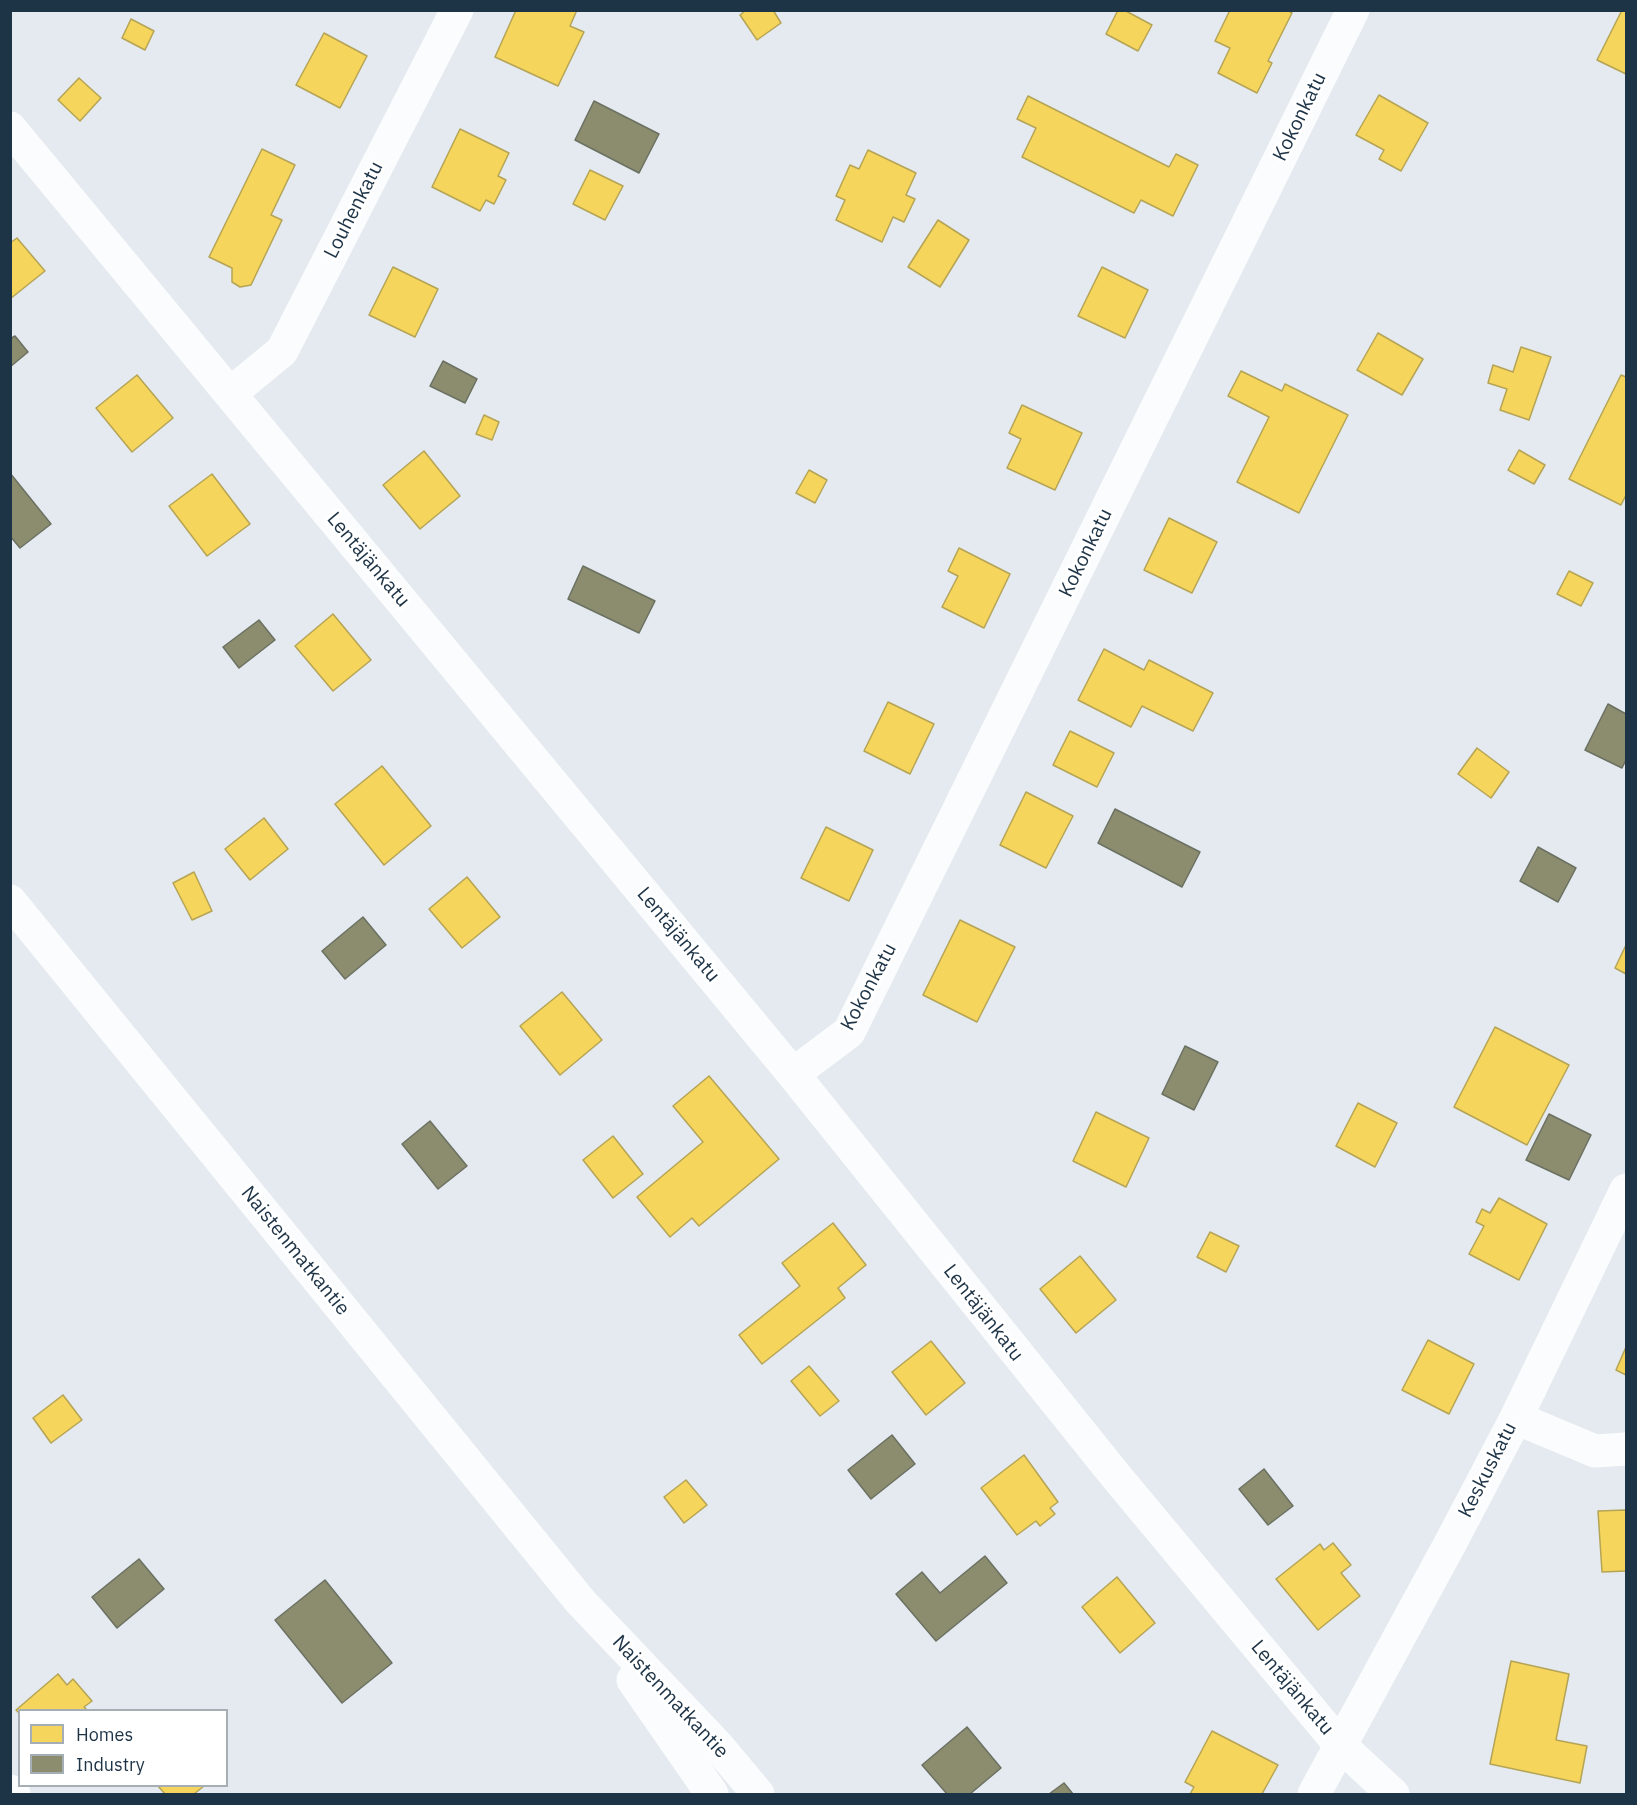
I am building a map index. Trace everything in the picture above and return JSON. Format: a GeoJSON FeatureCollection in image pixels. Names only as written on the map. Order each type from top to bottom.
{"type":"FeatureCollection","features":[{"type":"Feature","properties":{"kind":"street","name":"Louhenkatu"},"geometry":{"type":"LineString","coordinates":[[231,393],[282,351],[457,10]]}},
{"type":"Feature","properties":{"kind":"street","name":"Kokonkatu"},"geometry":{"type":"LineString","coordinates":[[793,1074],[849,1032],[1353,10]]}},
{"type":"Feature","properties":{"kind":"street","name":"Lentäjänkatu"},"geometry":{"type":"LineString","coordinates":[[10,128],[793,1074],[1043,1389],[1340,1745]]}},
{"type":"Feature","properties":{"kind":"street","name":"Naistenmatkantie"},"geometry":{"type":"LineString","coordinates":[[10,901],[580,1602],[712,1794]]}},
{"type":"Feature","properties":{"kind":"street","name":"Keskuskatu"},"geometry":{"type":"LineString","coordinates":[[1314,1794],[1516,1418],[1626,1190]]}},
{"type":"Feature","properties":{"kind":"street"},"geometry":{"type":"LineString","coordinates":[[1516,1418],[1595,1451],[1626,1449]]}},
{"type":"Feature","properties":{"kind":"street","name":"Naistenmatkantie"},"geometry":{"type":"LineString","coordinates":[[580,1602],[717,1744],[758,1794]]}},
{"type":"Feature","properties":{"kind":"street"},"geometry":{"type":"LineString","coordinates":[[1340,1745],[1393,1794]]}},
{"type":"Feature","properties":{"kind":"street"},"geometry":{"type":"LineString","coordinates":[[10,1791],[14,1794]]}},
{"type":"Feature","properties":{"kind":"building: Homes"},"geometry":{"type":"Polygon","coordinates":[[[516,10],[577,10],[570,26],[584,32],[558,86],[495,57],[516,10]]]}},
{"type":"Feature","properties":{"kind":"building: Homes"},"geometry":{"type":"Polygon","coordinates":[[[746,10],[773,10],[781,23],[757,40],[740,15],[746,10]]]}},
{"type":"Feature","properties":{"kind":"building: Homes"},"geometry":{"type":"Polygon","coordinates":[[[1118,10],[1124,10],[1152,25],[1138,51],[1106,34],[1118,10]]]}},
{"type":"Feature","properties":{"kind":"building: Homes"},"geometry":{"type":"Polygon","coordinates":[[[1230,10],[1287,10],[1292,13],[1268,61],[1272,63],[1257,93],[1218,73],[1230,48],[1215,41],[1230,10]]]}},
{"type":"Feature","properties":{"kind":"building: Homes"},"geometry":{"type":"Polygon","coordinates":[[[1622,10],[1626,10],[1626,74],[1597,60],[1622,10]]]}},
{"type":"Feature","properties":{"kind":"building: Homes"},"geometry":{"type":"Polygon","coordinates":[[[131,19],[154,31],[145,50],[122,38],[131,19]]]}},
{"type":"Feature","properties":{"kind":"building: Homes"},"geometry":{"type":"Polygon","coordinates":[[[324,33],[367,56],[340,108],[296,85],[324,33]]]}},
{"type":"Feature","properties":{"kind":"building: Homes"},"geometry":{"type":"Polygon","coordinates":[[[79,78],[101,98],[80,121],[58,100],[79,78]]]}},
{"type":"Feature","properties":{"kind":"building: Homes"},"geometry":{"type":"Polygon","coordinates":[[[1379,95],[1428,123],[1401,171],[1379,159],[1384,150],[1356,135],[1379,95]]]}},
{"type":"Feature","properties":{"kind":"building: Homes"},"geometry":{"type":"Polygon","coordinates":[[[1028,96],[1169,167],[1176,154],[1198,165],[1173,216],[1141,200],[1134,213],[1022,157],[1036,128],[1017,119],[1028,96]]]}},
{"type":"Feature","properties":{"kind":"building: Homes"},"geometry":{"type":"Polygon","coordinates":[[[460,129],[509,153],[498,176],[506,180],[494,204],[486,200],[480,211],[432,187],[460,129]]]}},
{"type":"Feature","properties":{"kind":"building: Homes"},"geometry":{"type":"Polygon","coordinates":[[[262,149],[295,165],[271,215],[282,220],[251,285],[240,287],[232,282],[232,268],[209,257],[262,149]]]}},
{"type":"Feature","properties":{"kind":"building: Homes"},"geometry":{"type":"Polygon","coordinates":[[[868,150],[916,173],[906,195],[915,199],[904,222],[893,217],[882,242],[836,220],[845,200],[836,196],[850,165],[859,169],[868,150]]]}},
{"type":"Feature","properties":{"kind":"building: Homes"},"geometry":{"type":"Polygon","coordinates":[[[590,170],[623,186],[605,220],[573,204],[590,170]]]}},
{"type":"Feature","properties":{"kind":"building: Homes"},"geometry":{"type":"Polygon","coordinates":[[[938,220],[969,240],[940,287],[908,267],[938,220]]]}},
{"type":"Feature","properties":{"kind":"building: Homes"},"geometry":{"type":"Polygon","coordinates":[[[17,238],[45,271],[10,299],[10,243],[17,238]]]}},
{"type":"Feature","properties":{"kind":"building: Homes"},"geometry":{"type":"Polygon","coordinates":[[[393,267],[438,289],[415,337],[369,315],[393,267]]]}},
{"type":"Feature","properties":{"kind":"building: Homes"},"geometry":{"type":"Polygon","coordinates":[[[1102,267],[1148,290],[1125,338],[1078,316],[1102,267]]]}},
{"type":"Feature","properties":{"kind":"building: Homes"},"geometry":{"type":"Polygon","coordinates":[[[1378,333],[1423,359],[1402,395],[1357,370],[1378,333]]]}},
{"type":"Feature","properties":{"kind":"building: Homes"},"geometry":{"type":"Polygon","coordinates":[[[1521,347],[1551,357],[1529,420],[1500,410],[1507,389],[1488,383],[1493,365],[1513,372],[1521,347]]]}},
{"type":"Feature","properties":{"kind":"building: Homes"},"geometry":{"type":"Polygon","coordinates":[[[1241,371],[1282,391],[1285,384],[1348,415],[1299,513],[1237,482],[1269,417],[1228,396],[1241,371]]]}},
{"type":"Feature","properties":{"kind":"building: Homes"},"geometry":{"type":"Polygon","coordinates":[[[137,375],[173,418],[132,452],[96,408],[137,375]]]}},
{"type":"Feature","properties":{"kind":"building: Homes"},"geometry":{"type":"Polygon","coordinates":[[[1621,375],[1626,377],[1626,495],[1621,505],[1569,479],[1621,375]]]}},
{"type":"Feature","properties":{"kind":"building: Homes"},"geometry":{"type":"Polygon","coordinates":[[[1022,405],[1082,433],[1055,490],[1007,468],[1021,439],[1009,433],[1022,405]]]}},
{"type":"Feature","properties":{"kind":"building: Homes"},"geometry":{"type":"Polygon","coordinates":[[[484,415],[499,422],[492,440],[476,434],[484,415]]]}},
{"type":"Feature","properties":{"kind":"building: Homes"},"geometry":{"type":"Polygon","coordinates":[[[1519,450],[1545,465],[1534,484],[1508,470],[1519,450]]]}},
{"type":"Feature","properties":{"kind":"building: Homes"},"geometry":{"type":"Polygon","coordinates":[[[424,451],[460,496],[420,529],[383,485],[424,451]]]}},
{"type":"Feature","properties":{"kind":"building: Homes"},"geometry":{"type":"Polygon","coordinates":[[[809,470],[827,480],[815,503],[796,493],[809,470]]]}},
{"type":"Feature","properties":{"kind":"building: Homes"},"geometry":{"type":"Polygon","coordinates":[[[212,474],[250,524],[207,556],[169,506],[212,474]]]}},
{"type":"Feature","properties":{"kind":"building: Homes"},"geometry":{"type":"Polygon","coordinates":[[[1169,518],[1217,542],[1192,593],[1144,570],[1169,518]]]}},
{"type":"Feature","properties":{"kind":"building: Homes"},"geometry":{"type":"Polygon","coordinates":[[[959,548],[1010,574],[984,628],[942,607],[958,576],[948,571],[959,548]]]}},
{"type":"Feature","properties":{"kind":"building: Homes"},"geometry":{"type":"Polygon","coordinates":[[[1569,571],[1593,583],[1581,606],[1557,594],[1569,571]]]}},
{"type":"Feature","properties":{"kind":"building: Homes"},"geometry":{"type":"Polygon","coordinates":[[[333,614],[371,660],[333,691],[295,646],[333,614]]]}},
{"type":"Feature","properties":{"kind":"building: Homes"},"geometry":{"type":"Polygon","coordinates":[[[1104,649],[1144,670],[1149,660],[1213,693],[1193,731],[1142,706],[1131,727],[1078,700],[1104,649]]]}},
{"type":"Feature","properties":{"kind":"building: Homes"},"geometry":{"type":"Polygon","coordinates":[[[888,702],[934,724],[910,774],[864,751],[888,702]]]}},
{"type":"Feature","properties":{"kind":"building: Homes"},"geometry":{"type":"Polygon","coordinates":[[[1070,731],[1114,753],[1097,787],[1053,765],[1070,731]]]}},
{"type":"Feature","properties":{"kind":"building: Homes"},"geometry":{"type":"Polygon","coordinates":[[[1477,748],[1509,772],[1491,798],[1458,774],[1477,748]]]}},
{"type":"Feature","properties":{"kind":"building: Homes"},"geometry":{"type":"Polygon","coordinates":[[[382,766],[431,826],[384,865],[335,804],[382,766]]]}},
{"type":"Feature","properties":{"kind":"building: Homes"},"geometry":{"type":"Polygon","coordinates":[[[1026,792],[1073,816],[1046,868],[1000,845],[1026,792]]]}},
{"type":"Feature","properties":{"kind":"building: Homes"},"geometry":{"type":"Polygon","coordinates":[[[264,818],[288,849],[250,880],[225,849],[264,818]]]}},
{"type":"Feature","properties":{"kind":"building: Homes"},"geometry":{"type":"Polygon","coordinates":[[[826,827],[873,850],[849,901],[801,878],[826,827]]]}},
{"type":"Feature","properties":{"kind":"building: Homes"},"geometry":{"type":"Polygon","coordinates":[[[194,872],[212,911],[192,920],[173,883],[194,872]]]}},
{"type":"Feature","properties":{"kind":"building: Homes"},"geometry":{"type":"Polygon","coordinates":[[[467,877],[500,917],[462,948],[429,909],[467,877]]]}},
{"type":"Feature","properties":{"kind":"building: Homes"},"geometry":{"type":"Polygon","coordinates":[[[960,920],[1015,947],[977,1022],[923,995],[960,920]]]}},
{"type":"Feature","properties":{"kind":"building: Homes"},"geometry":{"type":"Polygon","coordinates":[[[1626,945],[1626,974],[1615,968],[1626,945]]]}},
{"type":"Feature","properties":{"kind":"building: Homes"},"geometry":{"type":"Polygon","coordinates":[[[562,992],[602,1040],[560,1075],[520,1026],[562,992]]]}},
{"type":"Feature","properties":{"kind":"building: Homes"},"geometry":{"type":"Polygon","coordinates":[[[1495,1027],[1569,1065],[1527,1145],[1454,1107],[1495,1027]]]}},
{"type":"Feature","properties":{"kind":"building: Homes"},"geometry":{"type":"Polygon","coordinates":[[[709,1076],[779,1159],[699,1226],[692,1218],[670,1237],[637,1197],[703,1142],[673,1106],[709,1076]]]}},
{"type":"Feature","properties":{"kind":"building: Homes"},"geometry":{"type":"Polygon","coordinates":[[[1358,1103],[1397,1123],[1375,1167],[1336,1146],[1358,1103]]]}},
{"type":"Feature","properties":{"kind":"building: Homes"},"geometry":{"type":"Polygon","coordinates":[[[1096,1112],[1149,1138],[1126,1187],[1073,1161],[1096,1112]]]}},
{"type":"Feature","properties":{"kind":"building: Homes"},"geometry":{"type":"Polygon","coordinates":[[[613,1136],[643,1174],[613,1198],[583,1160],[613,1136]]]}},
{"type":"Feature","properties":{"kind":"building: Homes"},"geometry":{"type":"Polygon","coordinates":[[[1499,1198],[1547,1224],[1519,1280],[1469,1254],[1484,1226],[1476,1222],[1482,1209],[1490,1213],[1499,1198]]]}},
{"type":"Feature","properties":{"kind":"building: Homes"},"geometry":{"type":"Polygon","coordinates":[[[833,1223],[866,1265],[838,1288],[845,1298],[762,1364],[739,1335],[800,1286],[782,1263],[833,1223]]]}},
{"type":"Feature","properties":{"kind":"building: Homes"},"geometry":{"type":"Polygon","coordinates":[[[1210,1232],[1239,1246],[1226,1272],[1197,1257],[1210,1232]]]}},
{"type":"Feature","properties":{"kind":"building: Homes"},"geometry":{"type":"Polygon","coordinates":[[[1080,1256],[1116,1300],[1076,1333],[1040,1289],[1080,1256]]]}},
{"type":"Feature","properties":{"kind":"building: Homes"},"geometry":{"type":"Polygon","coordinates":[[[1428,1340],[1474,1364],[1449,1414],[1402,1390],[1428,1340]]]}},
{"type":"Feature","properties":{"kind":"building: Homes"},"geometry":{"type":"Polygon","coordinates":[[[931,1341],[965,1383],[926,1415],[892,1372],[931,1341]]]}},
{"type":"Feature","properties":{"kind":"building: Homes"},"geometry":{"type":"Polygon","coordinates":[[[1626,1347],[1626,1375],[1616,1370],[1626,1347]]]}},
{"type":"Feature","properties":{"kind":"building: Homes"},"geometry":{"type":"Polygon","coordinates":[[[809,1366],[839,1401],[820,1416],[791,1381],[809,1366]]]}},
{"type":"Feature","properties":{"kind":"building: Homes"},"geometry":{"type":"Polygon","coordinates":[[[63,1395],[82,1420],[51,1443],[33,1418],[63,1395]]]}},
{"type":"Feature","properties":{"kind":"building: Homes"},"geometry":{"type":"Polygon","coordinates":[[[1024,1455],[1058,1502],[1050,1508],[1055,1514],[1040,1526],[1036,1521],[1017,1535],[981,1488],[1024,1455]]]}},
{"type":"Feature","properties":{"kind":"building: Homes"},"geometry":{"type":"Polygon","coordinates":[[[686,1480],[707,1505],[684,1523],[664,1497],[686,1480]]]}},
{"type":"Feature","properties":{"kind":"building: Homes"},"geometry":{"type":"Polygon","coordinates":[[[1626,1510],[1626,1571],[1602,1572],[1598,1511],[1626,1510]]]}},
{"type":"Feature","properties":{"kind":"building: Homes"},"geometry":{"type":"Polygon","coordinates":[[[1333,1543],[1351,1565],[1341,1573],[1360,1596],[1318,1630],[1276,1579],[1320,1544],[1324,1550],[1333,1543]]]}},
{"type":"Feature","properties":{"kind":"building: Homes"},"geometry":{"type":"Polygon","coordinates":[[[1117,1577],[1155,1623],[1120,1653],[1082,1607],[1117,1577]]]}},
{"type":"Feature","properties":{"kind":"building: Homes"},"geometry":{"type":"Polygon","coordinates":[[[1511,1661],[1569,1674],[1556,1740],[1587,1746],[1580,1783],[1490,1764],[1511,1661]]]}},
{"type":"Feature","properties":{"kind":"building: Homes"},"geometry":{"type":"Polygon","coordinates":[[[58,1674],[67,1685],[73,1679],[92,1701],[84,1707],[86,1709],[18,1709],[18,1712],[16,1710],[58,1674]]]}},
{"type":"Feature","properties":{"kind":"building: Homes"},"geometry":{"type":"Polygon","coordinates":[[[1212,1731],[1278,1765],[1262,1794],[1190,1794],[1194,1787],[1185,1782],[1212,1731]]]}},
{"type":"Feature","properties":{"kind":"building: Homes"},"geometry":{"type":"Polygon","coordinates":[[[159,1787],[203,1787],[194,1794],[165,1794],[159,1787]]]}},
{"type":"Feature","properties":{"kind":"building: Industry"},"geometry":{"type":"Polygon","coordinates":[[[594,101],[659,134],[639,173],[575,140],[594,101]]]}},
{"type":"Feature","properties":{"kind":"building: Industry"},"geometry":{"type":"Polygon","coordinates":[[[15,336],[28,352],[10,367],[10,339],[15,336]]]}},
{"type":"Feature","properties":{"kind":"building: Industry"},"geometry":{"type":"Polygon","coordinates":[[[443,361],[477,379],[465,403],[430,386],[443,361]]]}},
{"type":"Feature","properties":{"kind":"building: Industry"},"geometry":{"type":"Polygon","coordinates":[[[10,473],[51,524],[20,548],[10,536],[10,473]]]}},
{"type":"Feature","properties":{"kind":"building: Industry"},"geometry":{"type":"Polygon","coordinates":[[[583,566],[655,601],[639,633],[568,599],[583,566]]]}},
{"type":"Feature","properties":{"kind":"building: Industry"},"geometry":{"type":"Polygon","coordinates":[[[259,620],[275,640],[239,668],[223,647],[259,620]]]}},
{"type":"Feature","properties":{"kind":"building: Industry"},"geometry":{"type":"Polygon","coordinates":[[[1608,704],[1626,714],[1626,760],[1622,768],[1585,750],[1608,704]]]}},
{"type":"Feature","properties":{"kind":"building: Industry"},"geometry":{"type":"Polygon","coordinates":[[[1115,809],[1200,852],[1182,887],[1098,843],[1115,809]]]}},
{"type":"Feature","properties":{"kind":"building: Industry"},"geometry":{"type":"Polygon","coordinates":[[[1538,847],[1576,868],[1558,902],[1520,881],[1538,847]]]}},
{"type":"Feature","properties":{"kind":"building: Industry"},"geometry":{"type":"Polygon","coordinates":[[[363,917],[386,945],[345,979],[322,951],[363,917]]]}},
{"type":"Feature","properties":{"kind":"building: Industry"},"geometry":{"type":"Polygon","coordinates":[[[1185,1046],[1218,1062],[1194,1110],[1162,1094],[1185,1046]]]}},
{"type":"Feature","properties":{"kind":"building: Industry"},"geometry":{"type":"Polygon","coordinates":[[[1549,1114],[1591,1135],[1569,1180],[1526,1160],[1549,1114]]]}},
{"type":"Feature","properties":{"kind":"building: Industry"},"geometry":{"type":"Polygon","coordinates":[[[430,1121],[467,1166],[438,1189],[402,1144],[430,1121]]]}},
{"type":"Feature","properties":{"kind":"building: Industry"},"geometry":{"type":"Polygon","coordinates":[[[892,1435],[915,1464],[871,1499],[848,1470],[892,1435]]]}},
{"type":"Feature","properties":{"kind":"building: Industry"},"geometry":{"type":"Polygon","coordinates":[[[1264,1469],[1293,1506],[1268,1525],[1239,1489],[1264,1469]]]}},
{"type":"Feature","properties":{"kind":"building: Industry"},"geometry":{"type":"Polygon","coordinates":[[[985,1556],[1007,1583],[936,1641],[896,1594],[922,1572],[940,1593],[985,1556]]]}},
{"type":"Feature","properties":{"kind":"building: Industry"},"geometry":{"type":"Polygon","coordinates":[[[139,1559],[164,1589],[117,1628],[92,1597],[139,1559]]]}},
{"type":"Feature","properties":{"kind":"building: Industry"},"geometry":{"type":"Polygon","coordinates":[[[325,1580],[392,1663],[342,1703],[275,1620],[325,1580]]]}},
{"type":"Feature","properties":{"kind":"building: Industry"},"geometry":{"type":"Polygon","coordinates":[[[967,1727],[1001,1768],[970,1794],[947,1794],[922,1765],[967,1727]]]}},
{"type":"Feature","properties":{"kind":"building: Industry"},"geometry":{"type":"Polygon","coordinates":[[[1064,1783],[1073,1794],[1049,1794],[1064,1783]]]}}]}
